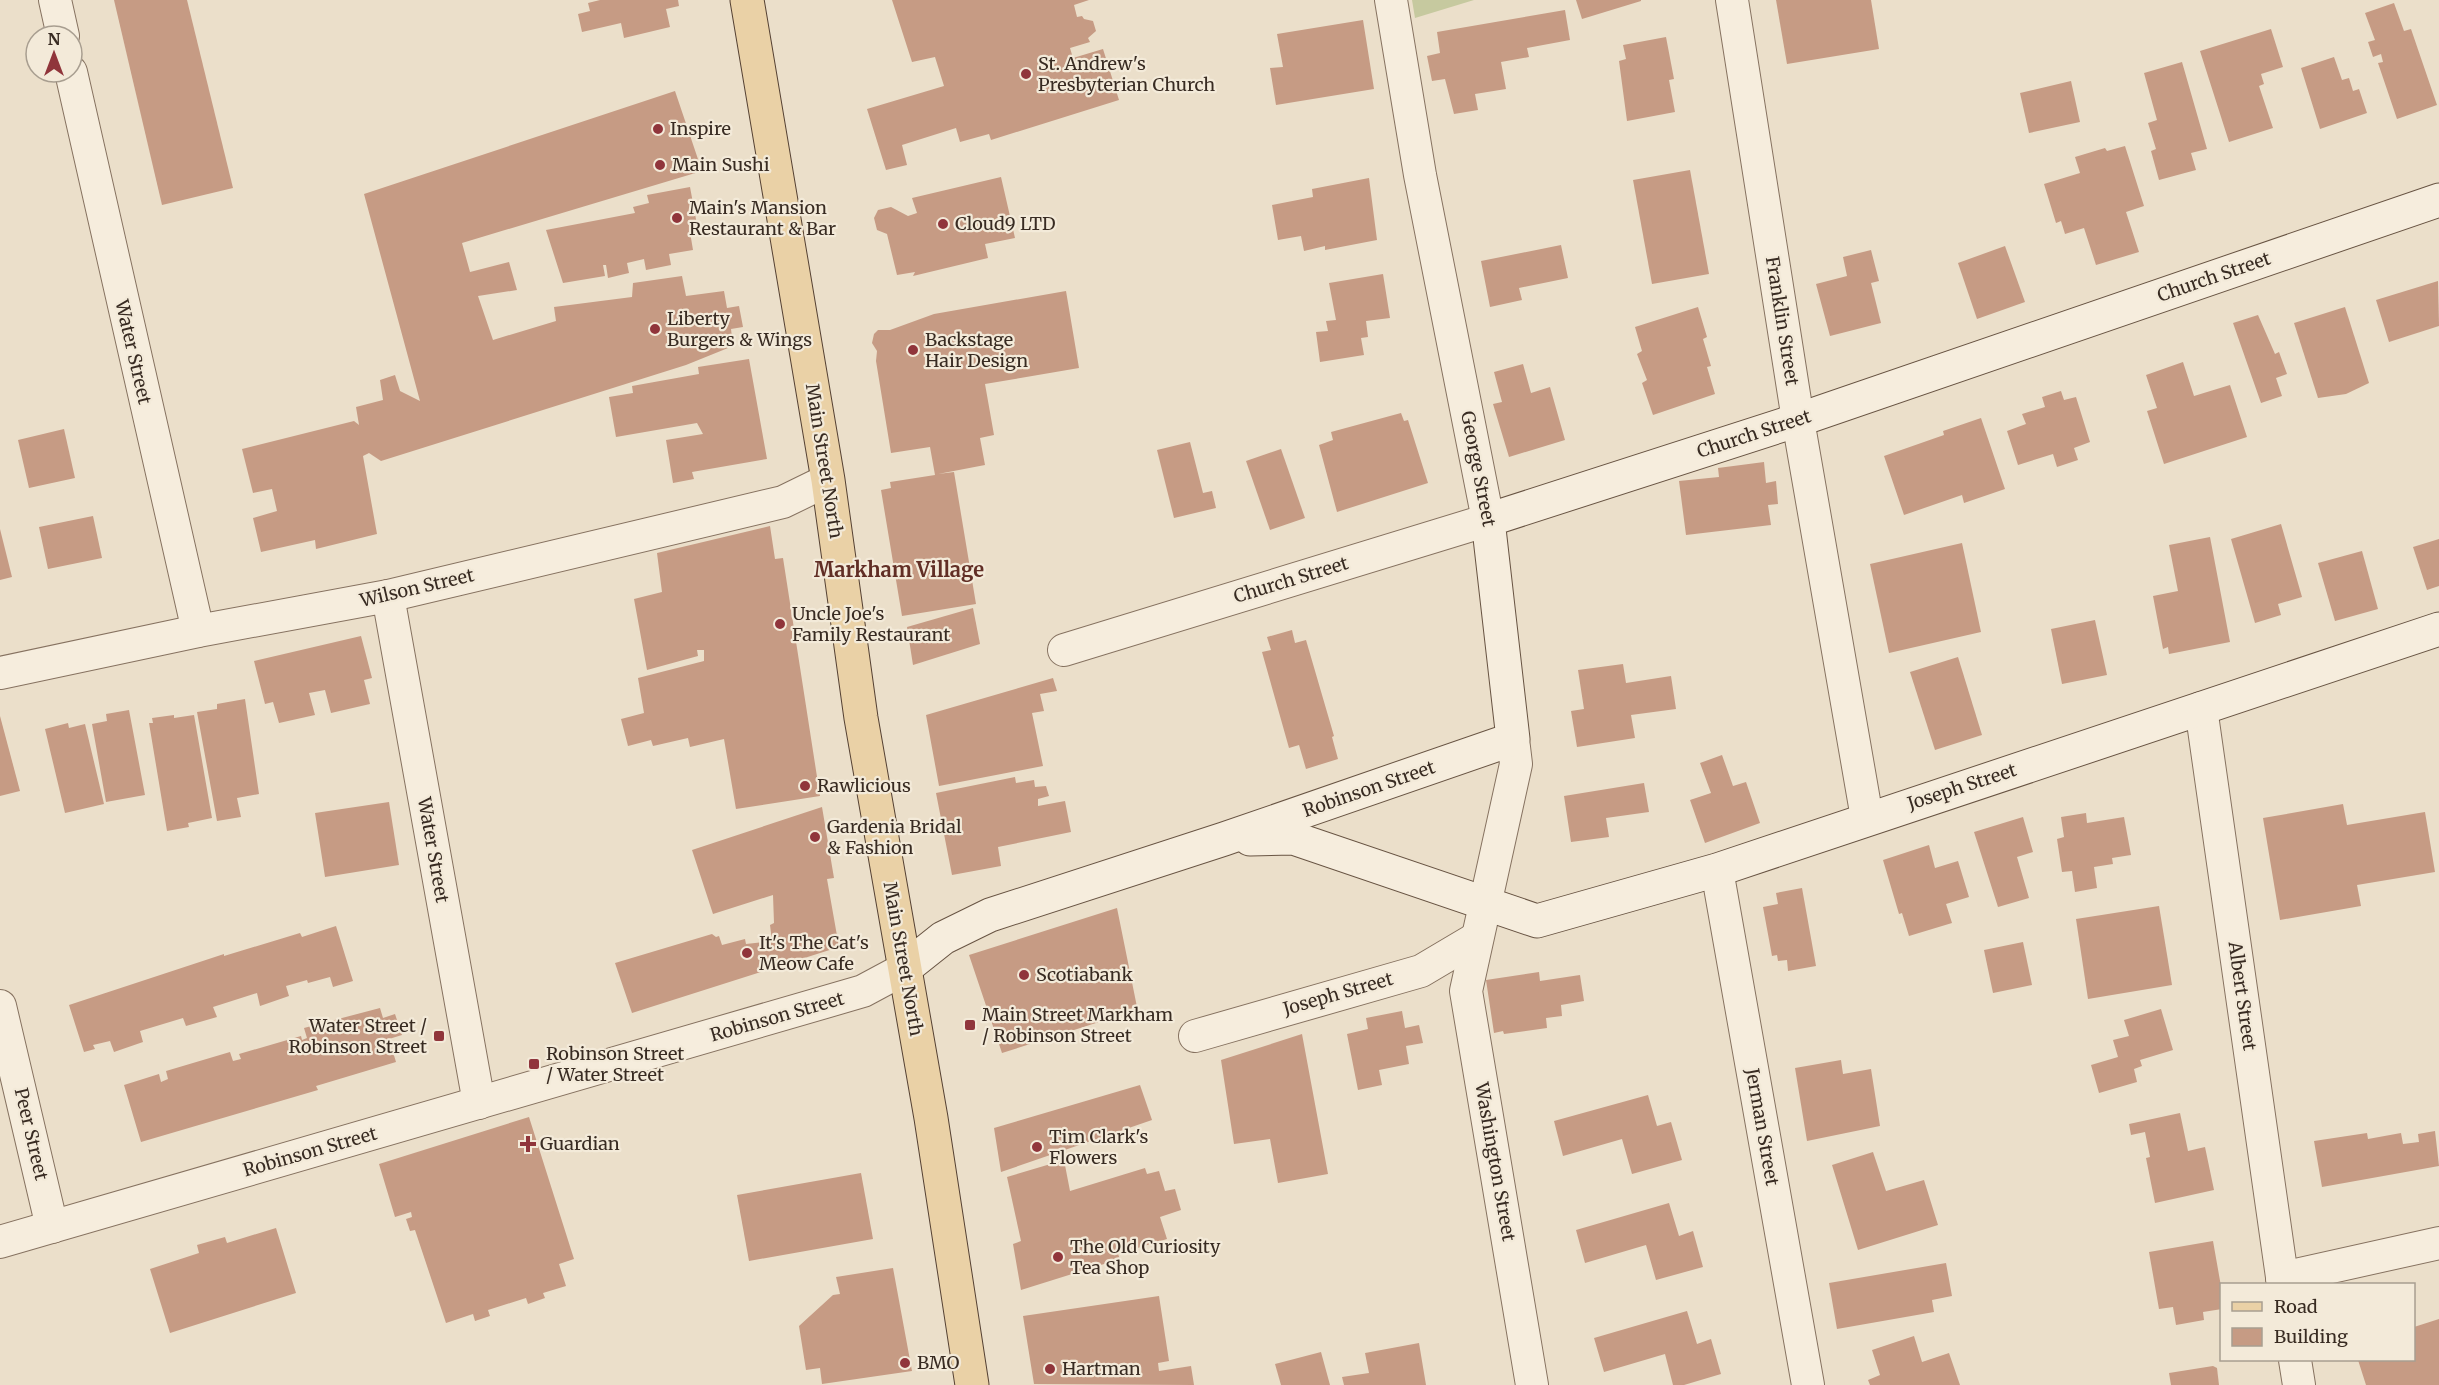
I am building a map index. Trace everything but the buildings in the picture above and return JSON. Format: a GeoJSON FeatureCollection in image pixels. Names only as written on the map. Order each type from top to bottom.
{"type":"FeatureCollection","features":[{"type":"Feature","properties":{"kind":"main road","name":"Main Street North"},"geometry":{"type":"LineString","coordinates":[[747,0],[828,480],[861,718],[936,1145],[972,1385]]}},
{"type":"Feature","properties":{"kind":"street"},"geometry":{"type":"LineString","coordinates":[[55,0],[60,24]]}},
{"type":"Feature","properties":{"kind":"street","name":"George Street"},"geometry":{"type":"LineString","coordinates":[[1391,0],[1420,175],[1488,520],[1516,764],[1475,939]]}},
{"type":"Feature","properties":{"kind":"street","name":"Franklin Street"},"geometry":{"type":"LineString","coordinates":[[1732,0],[1798,420],[1867,818]]}},
{"type":"Feature","properties":{"kind":"street","name":"Water Street"},"geometry":{"type":"LineString","coordinates":[[74,84],[198,631]]}},
{"type":"Feature","properties":{"kind":"street","name":"Church Street"},"geometry":{"type":"LineString","coordinates":[[1064,650],[1488,520],[1798,420],[2439,200]]}},
{"type":"Feature","properties":{"kind":"street","name":"Wilson Street"},"geometry":{"type":"LineString","coordinates":[[0,673],[198,631],[388,596],[783,502],[828,480]]}},
{"type":"Feature","properties":{"kind":"street","name":"Water Street"},"geometry":{"type":"LineString","coordinates":[[388,596],[479,1103]]}},
{"type":"Feature","properties":{"kind":"street","name":"Joseph Street"},"geometry":{"type":"LineString","coordinates":[[1484,904],[1537,921],[1717,870],[1867,818],[2439,629]]}},
{"type":"Feature","properties":{"kind":"street","name":"Albert Street"},"geometry":{"type":"LineString","coordinates":[[2201,708],[2283,1281]]}},
{"type":"Feature","properties":{"kind":"street","name":"Robinson Street"},"geometry":{"type":"LineString","coordinates":[[0,1242],[863,992],[904,969],[943,938],[990,915],[1224,839],[1513,739]]}},
{"type":"Feature","properties":{"kind":"street","name":"Robinson Street"},"geometry":{"type":"LineString","coordinates":[[1224,839],[1293,838],[1484,904]]}},
{"type":"Feature","properties":{"kind":"street","name":"Jerman Street"},"geometry":{"type":"LineString","coordinates":[[1717,870],[1808,1385]]}},
{"type":"Feature","properties":{"kind":"street","name":"Joseph Street"},"geometry":{"type":"LineString","coordinates":[[1195,1036],[1421,971],[1475,939]]}},
{"type":"Feature","properties":{"kind":"street","name":"Washington Street"},"geometry":{"type":"LineString","coordinates":[[1475,939],[1466,992],[1532,1385]]}},
{"type":"Feature","properties":{"kind":"street","name":"Peer Street"},"geometry":{"type":"LineString","coordinates":[[0,1006],[52,1227]]}},
{"type":"Feature","properties":{"kind":"street"},"geometry":{"type":"LineString","coordinates":[[2283,1281],[2439,1243]]}},
{"type":"Feature","properties":{"kind":"street"},"geometry":{"type":"LineString","coordinates":[[2295,1361],[2299,1385]]}},
{"type":"Feature","properties":{"kind":"green space"},"geometry":{"type":"Polygon","coordinates":[[[1412,0],[1474,0],[1415,18],[1412,0]]]}},
{"type":"Feature","properties":{"kind":"place","name":"St. Andrew's Presbyterian Church"},"geometry":{"type":"Point","coordinates":[1026,74]}},
{"type":"Feature","properties":{"kind":"place","name":"Inspire"},"geometry":{"type":"Point","coordinates":[658,129]}},
{"type":"Feature","properties":{"kind":"place","name":"Main Sushi"},"geometry":{"type":"Point","coordinates":[660,165]}},
{"type":"Feature","properties":{"kind":"place","name":"Main's Mansion Restaurant & Bar"},"geometry":{"type":"Point","coordinates":[677,218]}},
{"type":"Feature","properties":{"kind":"place","name":"Cloud9 LTD"},"geometry":{"type":"Point","coordinates":[943,224]}},
{"type":"Feature","properties":{"kind":"place","name":"Liberty Burgers & Wings"},"geometry":{"type":"Point","coordinates":[655,329]}},
{"type":"Feature","properties":{"kind":"place","name":"Backstage Hair Design"},"geometry":{"type":"Point","coordinates":[913,350]}},
{"type":"Feature","properties":{"kind":"place","name":"Uncle Joe's Family Restaurant"},"geometry":{"type":"Point","coordinates":[780,624]}},
{"type":"Feature","properties":{"kind":"place","name":"Rawlicious"},"geometry":{"type":"Point","coordinates":[805,786]}},
{"type":"Feature","properties":{"kind":"place","name":"Gardenia Bridal & Fashion"},"geometry":{"type":"Point","coordinates":[815,837]}},
{"type":"Feature","properties":{"kind":"place","name":"It's The Cat's Meow Cafe"},"geometry":{"type":"Point","coordinates":[747,953]}},
{"type":"Feature","properties":{"kind":"place","name":"Scotiabank"},"geometry":{"type":"Point","coordinates":[1024,975]}},
{"type":"Feature","properties":{"kind":"place","name":"Main Street Markham / Robinson Street"},"geometry":{"type":"Point","coordinates":[970,1025]}},
{"type":"Feature","properties":{"kind":"place","name":"Water Street / Robinson Street"},"geometry":{"type":"Point","coordinates":[439,1036]}},
{"type":"Feature","properties":{"kind":"place","name":"Robinson Street / Water Street"},"geometry":{"type":"Point","coordinates":[534,1064]}},
{"type":"Feature","properties":{"kind":"place","name":"Guardian"},"geometry":{"type":"Point","coordinates":[528,1144]}},
{"type":"Feature","properties":{"kind":"place","name":"Tim Clark's Flowers"},"geometry":{"type":"Point","coordinates":[1037,1147]}},
{"type":"Feature","properties":{"kind":"place","name":"The Old Curiosity Tea Shop"},"geometry":{"type":"Point","coordinates":[1058,1257]}},
{"type":"Feature","properties":{"kind":"place","name":"BMO"},"geometry":{"type":"Point","coordinates":[905,1363]}},
{"type":"Feature","properties":{"kind":"place","name":"Hartman"},"geometry":{"type":"Point","coordinates":[1050,1369]}},
{"type":"Feature","properties":{"kind":"district","name":"Markham Village"},"geometry":{"type":"Point","coordinates":[899,570]}}]}
